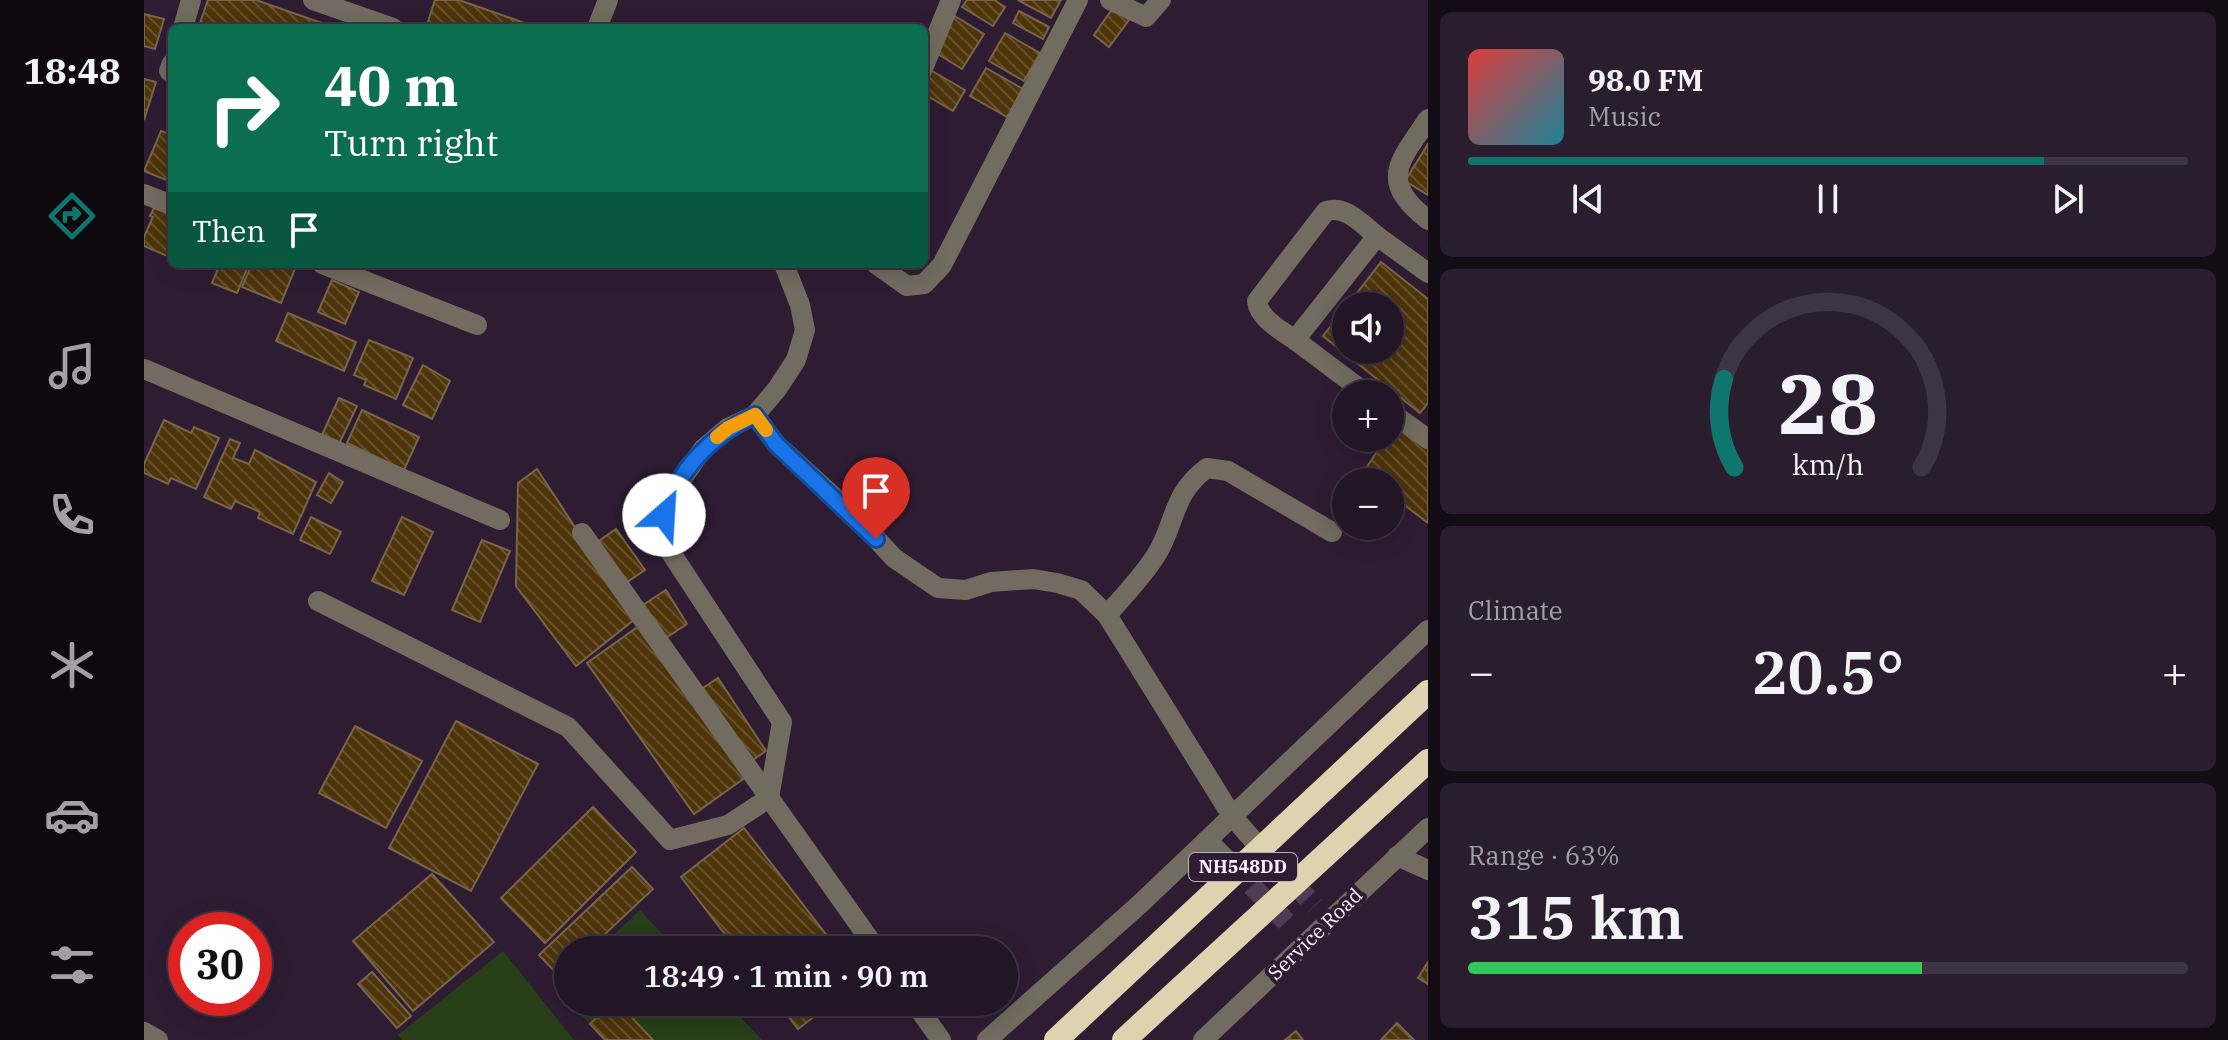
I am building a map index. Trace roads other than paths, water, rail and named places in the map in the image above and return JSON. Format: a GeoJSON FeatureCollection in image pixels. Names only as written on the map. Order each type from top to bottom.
{"type":"FeatureCollection","features":[{"type":"Feature","properties":{"kind":"highway","name":"NH548DD"},"geometry":{"type":"LineString","coordinates":[[1056,1040],[1428,692]]}},
{"type":"Feature","properties":{"kind":"highway","name":"NH548DD"},"geometry":{"type":"LineString","coordinates":[[1124,1040],[1428,761]]}},
{"type":"Feature","properties":{"kind":"street"},"geometry":{"type":"LineString","coordinates":[[184,24],[191,0]]}},
{"type":"Feature","properties":{"kind":"street"},"geometry":{"type":"LineString","coordinates":[[313,0],[382,24]]}},
{"type":"Feature","properties":{"kind":"street"},"geometry":{"type":"LineString","coordinates":[[605,24],[608,0]]}},
{"type":"Feature","properties":{"kind":"street"},"geometry":{"type":"LineString","coordinates":[[928,56],[951,0]]}},
{"type":"Feature","properties":{"kind":"street"},"geometry":{"type":"LineString","coordinates":[[882,268],[907,286],[924,284],[942,265],[1078,0]]}},
{"type":"Feature","properties":{"kind":"street"},"geometry":{"type":"LineString","coordinates":[[1110,0],[1146,17],[1161,0]]}},
{"type":"Feature","properties":{"kind":"street"},"geometry":{"type":"LineString","coordinates":[[1428,119],[1398,166],[1396,177],[1400,192],[1428,220]]}},
{"type":"Feature","properties":{"kind":"street"},"geometry":{"type":"LineString","coordinates":[[144,194],[168,203]]}},
{"type":"Feature","properties":{"kind":"street"},"geometry":{"type":"LineString","coordinates":[[1348,380],[1263,316],[1257,301],[1326,211],[1335,208],[1345,211],[1428,273]]}},
{"type":"Feature","properties":{"kind":"street"},"geometry":{"type":"LineString","coordinates":[[1295,340],[1377,236]]}},
{"type":"Feature","properties":{"kind":"street"},"geometry":{"type":"LineString","coordinates":[[332,268],[477,325]]}},
{"type":"Feature","properties":{"kind":"street"},"geometry":{"type":"LineString","coordinates":[[318,601],[568,727],[670,840],[728,825],[769,798],[782,722],[658,533],[669,497],[703,449],[728,428],[755,415],[796,360],[805,330],[800,305],[786,268]]}},
{"type":"Feature","properties":{"kind":"street"},"geometry":{"type":"LineString","coordinates":[[144,369],[500,520]]}},
{"type":"Feature","properties":{"kind":"street"},"geometry":{"type":"LineString","coordinates":[[755,415],[776,444],[858,519],[894,558],[938,588],[966,590],[991,582],[1033,579],[1081,590],[1107,615],[1232,816],[1253,840]]}},
{"type":"Feature","properties":{"kind":"street"},"geometry":{"type":"LineString","coordinates":[[1404,422],[1428,439]]}},
{"type":"Feature","properties":{"kind":"street"},"geometry":{"type":"LineString","coordinates":[[1107,615],[1156,556],[1178,501],[1192,478],[1207,468],[1228,471],[1332,532]]}},
{"type":"Feature","properties":{"kind":"street"},"geometry":{"type":"LineString","coordinates":[[582,533],[867,936]]}},
{"type":"Feature","properties":{"kind":"street"},"geometry":{"type":"LineString","coordinates":[[987,1040],[1140,904],[1428,630]]}},
{"type":"Feature","properties":{"kind":"street","name":"Service Road"},"geometry":{"type":"LineString","coordinates":[[1203,1040],[1322,913],[1397,856],[1428,828]]}},
{"type":"Feature","properties":{"kind":"street"},"geometry":{"type":"LineString","coordinates":[[1207,840],[1231,864]]}},
{"type":"Feature","properties":{"kind":"street"},"geometry":{"type":"LineString","coordinates":[[1397,856],[1428,870]]}},
{"type":"Feature","properties":{"kind":"street"},"geometry":{"type":"LineString","coordinates":[[924,1016],[941,1040]]}},
{"type":"Feature","properties":{"kind":"street"},"geometry":{"type":"LineString","coordinates":[[144,1032],[158,1040]]}},
{"type":"Feature","properties":{"kind":"tunnel"},"geometry":{"type":"LineString","coordinates":[[1253,840],[1315,906]]}},
{"type":"Feature","properties":{"kind":"tunnel"},"geometry":{"type":"LineString","coordinates":[[1231,864],[1293,929]]}}]}
